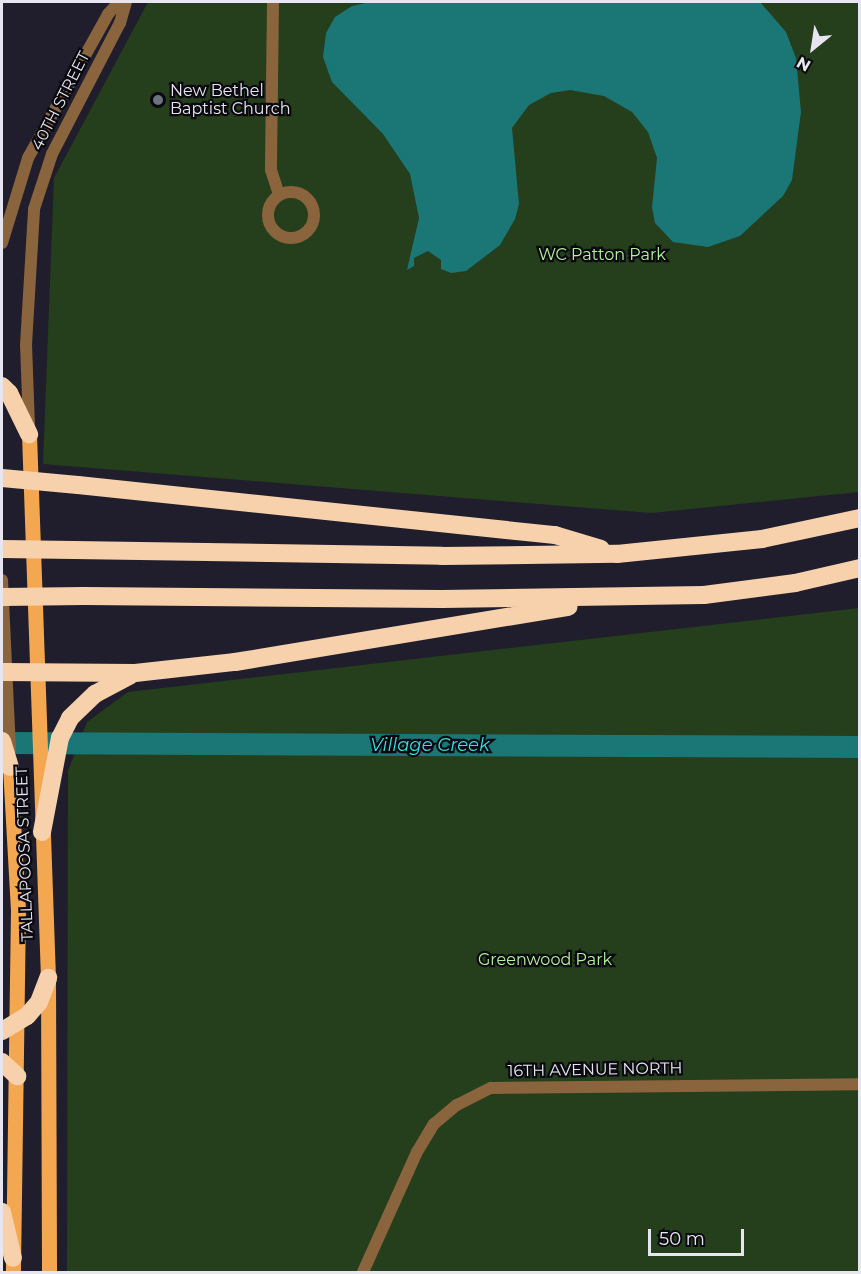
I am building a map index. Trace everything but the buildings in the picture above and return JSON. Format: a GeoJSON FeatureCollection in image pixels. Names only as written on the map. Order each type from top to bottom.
{"type":"FeatureCollection","features":[{"type":"Feature","properties":{"kind":"highway"},"geometry":{"type":"LineString","coordinates":[[2,386],[9,393],[29,434]]}},
{"type":"Feature","properties":{"kind":"highway"},"geometry":{"type":"LineString","coordinates":[[2,478],[555,535],[617,554]]}},
{"type":"Feature","properties":{"kind":"highway"},"geometry":{"type":"LineString","coordinates":[[2,549],[442,556],[617,554],[762,539],[854,519]]}},
{"type":"Feature","properties":{"kind":"highway"},"geometry":{"type":"LineString","coordinates":[[2,597],[704,595],[795,583],[860,568]]}},
{"type":"Feature","properties":{"kind":"highway"},"geometry":{"type":"LineString","coordinates":[[3,672],[135,673],[235,662],[479,619],[654,596]]}},
{"type":"Feature","properties":{"kind":"highway"},"geometry":{"type":"LineString","coordinates":[[42,832],[48,766],[70,718],[94,694],[135,673]]}},
{"type":"Feature","properties":{"kind":"highway"},"geometry":{"type":"LineString","coordinates":[[5,733],[10,767]]}},
{"type":"Feature","properties":{"kind":"highway"},"geometry":{"type":"LineString","coordinates":[[9,1026],[39,1002],[48,978]]}},
{"type":"Feature","properties":{"kind":"highway"},"geometry":{"type":"LineString","coordinates":[[2,1062],[17,1076]]}},
{"type":"Feature","properties":{"kind":"highway"},"geometry":{"type":"LineString","coordinates":[[2,1212],[13,1265]]}},
{"type":"Feature","properties":{"kind":"main road","name":"TALLAPOOSA STREET"},"geometry":{"type":"LineString","coordinates":[[29,434],[39,721],[48,766]]}},
{"type":"Feature","properties":{"kind":"main road","name":"TALLAPOOSA STREET"},"geometry":{"type":"LineString","coordinates":[[10,767],[18,909],[9,1026],[17,1076],[13,1265]]}},
{"type":"Feature","properties":{"kind":"main road","name":"TALLAPOOSA STREET"},"geometry":{"type":"LineString","coordinates":[[42,832],[48,978],[49,1272]]}},
{"type":"Feature","properties":{"kind":"street","name":"40TH STREET"},"geometry":{"type":"LineString","coordinates":[[2,243],[28,158],[108,14],[119,2]]}},
{"type":"Feature","properties":{"kind":"street","name":"40TH STREET"},"geometry":{"type":"LineString","coordinates":[[29,434],[29,255],[34,208],[52,154],[120,23],[126,2]]}},
{"type":"Feature","properties":{"kind":"street"},"geometry":{"type":"LineString","coordinates":[[273,2],[272,170],[279,195]]}},
{"type":"Feature","properties":{"kind":"street"},"geometry":{"type":"LineString","coordinates":[[2,580],[5,733]]}},
{"type":"Feature","properties":{"kind":"street","name":"16TH AVENUE NORTH"},"geometry":{"type":"LineString","coordinates":[[363,1272],[417,1152],[434,1124],[457,1105],[491,1088],[860,1084]]}},
{"type":"Feature","properties":{"kind":"green space","name":"WC Patton Park"},"geometry":{"type":"Polygon","coordinates":[[[148,2],[859,2],[859,492],[651,513],[43,464],[54,178],[148,2]]]}},
{"type":"Feature","properties":{"kind":"green space","name":"Greenwood Park"},"geometry":{"type":"Polygon","coordinates":[[[859,608],[859,1272],[67,1272],[68,771],[87,722],[128,692],[859,608]]]}},
{"type":"Feature","properties":{"kind":"shaded area"},"geometry":{"type":"Polygon","coordinates":[[[370,2],[760,2],[786,32],[796,58],[801,112],[792,180],[783,196],[740,236],[708,247],[673,242],[655,223],[652,207],[657,158],[648,132],[632,112],[604,96],[570,90],[551,93],[529,105],[512,128],[519,204],[515,219],[500,245],[466,271],[451,273],[441,269],[441,260],[428,251],[414,258],[414,266],[407,270],[419,218],[410,174],[383,134],[332,82],[323,57],[326,33],[335,17],[352,6],[370,2]]]}},
{"type":"Feature","properties":{"kind":"waterway","name":"Village Creek"},"geometry":{"type":"LineString","coordinates":[[2,743],[860,747]]}},
{"type":"Feature","properties":{"kind":"place","name":"New Bethel Baptist Church"},"geometry":{"type":"Point","coordinates":[158,100]}}]}
